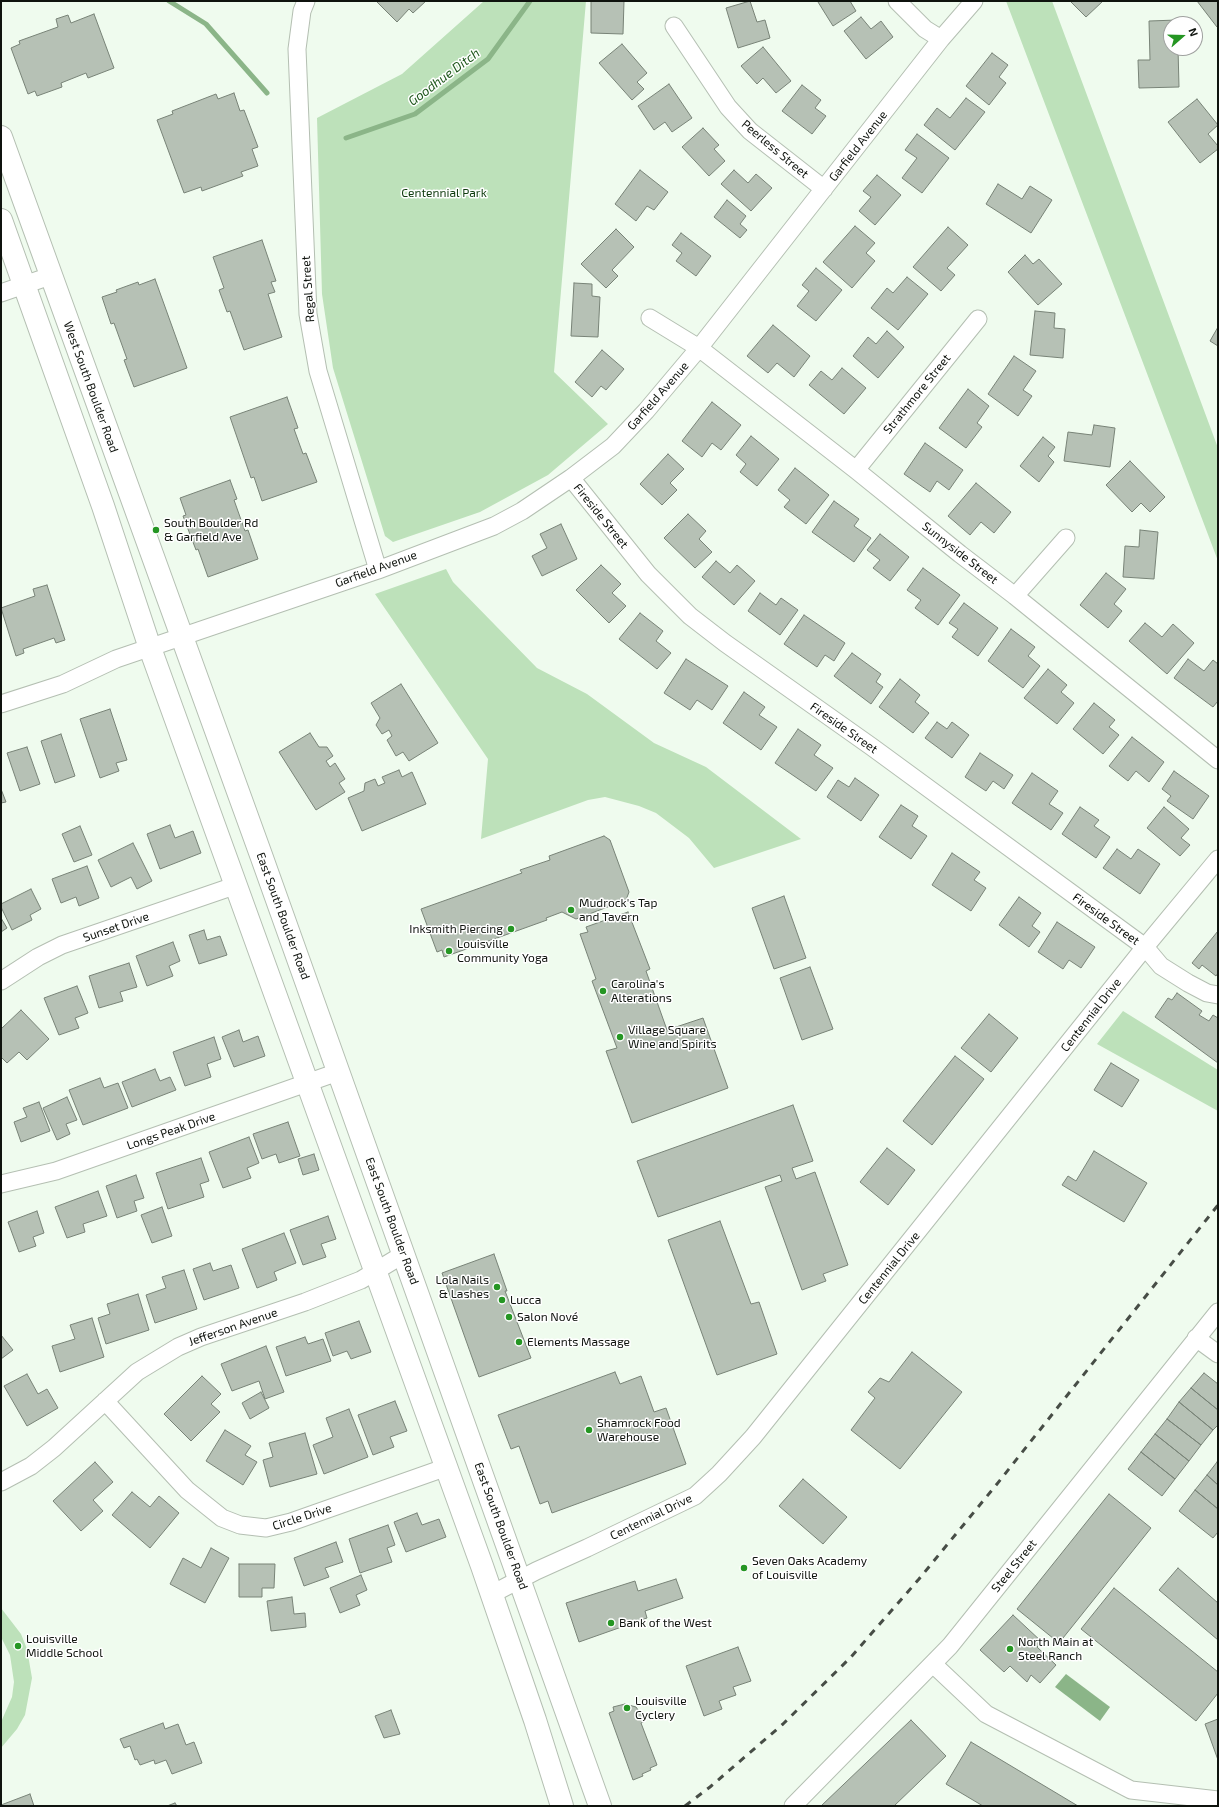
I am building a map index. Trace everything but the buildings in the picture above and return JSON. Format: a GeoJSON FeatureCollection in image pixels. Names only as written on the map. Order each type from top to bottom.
{"type":"FeatureCollection","features":[{"type":"Feature","properties":{"kind":"main road","name":"West South Boulder Road"},"geometry":{"type":"LineString","coordinates":[[1,137],[181,637]]}},
{"type":"Feature","properties":{"kind":"main road"},"geometry":{"type":"LineString","coordinates":[[1,220],[135,599],[150,648],[237,885],[492,1594],[535,1720],[562,1806]]}},
{"type":"Feature","properties":{"kind":"main road","name":"East South Boulder Road"},"geometry":{"type":"LineString","coordinates":[[181,637],[404,1254],[600,1806]]}},
{"type":"Feature","properties":{"kind":"street","name":"Regal Street"},"geometry":{"type":"LineString","coordinates":[[306,1],[302,11],[297,49],[308,314],[318,371],[378,570]]}},
{"type":"Feature","properties":{"kind":"street"},"geometry":{"type":"LineString","coordinates":[[897,1],[925,29],[941,39]]}},
{"type":"Feature","properties":{"kind":"street","name":"Garfield Avenue"},"geometry":{"type":"LineString","coordinates":[[1,704],[63,684],[103,664],[378,570],[494,526],[522,511],[571,478],[613,446],[646,411],[699,348],[941,39],[974,1]]}},
{"type":"Feature","properties":{"kind":"street","name":"Peerless Street"},"geometry":{"type":"LineString","coordinates":[[674,26],[728,107],[750,131],[824,189]]}},
{"type":"Feature","properties":{"kind":"street"},"geometry":{"type":"LineString","coordinates":[[1,293],[50,276]]}},
{"type":"Feature","properties":{"kind":"street"},"geometry":{"type":"LineString","coordinates":[[650,318],[699,348]]}},
{"type":"Feature","properties":{"kind":"street","name":"Strathmore Street"},"geometry":{"type":"LineString","coordinates":[[856,470],[978,319]]}},
{"type":"Feature","properties":{"kind":"street","name":"Sunnyside Street"},"geometry":{"type":"LineString","coordinates":[[699,348],[856,470],[960,554],[1016,596],[1218,760]]}},
{"type":"Feature","properties":{"kind":"street","name":"Fireside Street"},"geometry":{"type":"LineString","coordinates":[[571,478],[648,574],[690,616],[725,644],[878,752],[1145,948],[1161,966],[1207,993],[1218,995]]}},
{"type":"Feature","properties":{"kind":"street"},"geometry":{"type":"LineString","coordinates":[[1016,596],[1066,538]]}},
{"type":"Feature","properties":{"kind":"street","name":"Centennial Drive"},"geometry":{"type":"LineString","coordinates":[[492,1594],[695,1496],[719,1474],[753,1437],[1145,948],[1217,861]]}},
{"type":"Feature","properties":{"kind":"street","name":"Sunset Drive"},"geometry":{"type":"LineString","coordinates":[[1,981],[38,957],[62,945],[237,885]]}},
{"type":"Feature","properties":{"kind":"street","name":"Longs Peak Drive"},"geometry":{"type":"LineString","coordinates":[[1,1184],[56,1170],[338,1072]]}},
{"type":"Feature","properties":{"kind":"street","name":"Jefferson Avenue"},"geometry":{"type":"LineString","coordinates":[[1,1482],[31,1466],[54,1448],[137,1372],[178,1347],[201,1337],[305,1302],[361,1280],[404,1254]]}},
{"type":"Feature","properties":{"kind":"street","name":"Steel Street"},"geometry":{"type":"LineString","coordinates":[[793,1806],[950,1646],[1218,1312]]}},
{"type":"Feature","properties":{"kind":"street"},"geometry":{"type":"LineString","coordinates":[[1196,1338],[1218,1354]]}},
{"type":"Feature","properties":{"kind":"street","name":"Circle Drive"},"geometry":{"type":"LineString","coordinates":[[104,1401],[188,1490],[222,1518],[240,1526],[266,1528],[291,1522],[447,1467]]}},
{"type":"Feature","properties":{"kind":"street"},"geometry":{"type":"LineString","coordinates":[[933,1664],[986,1714],[1131,1790],[1218,1800]]}},
{"type":"Feature","properties":{"kind":"green space","name":"Centennial Park"},"geometry":{"type":"Polygon","coordinates":[[[484,1],[586,1],[554,372],[608,424],[548,475],[480,512],[393,542],[385,536],[333,368],[322,294],[317,118],[402,74],[484,1]]]}},
{"type":"Feature","properties":{"kind":"green space"},"geometry":{"type":"Polygon","coordinates":[[[1006,1],[1052,1],[1218,448],[1218,561],[1006,1]]]}},
{"type":"Feature","properties":{"kind":"green space"},"geometry":{"type":"Polygon","coordinates":[[[446,569],[453,582],[537,668],[587,694],[654,743],[706,767],[801,839],[714,868],[689,838],[656,813],[639,806],[605,797],[588,800],[481,839],[488,759],[375,594],[446,569]]]}},
{"type":"Feature","properties":{"kind":"green space"},"geometry":{"type":"Polygon","coordinates":[[[1123,1011],[1218,1070],[1218,1111],[1097,1044],[1123,1011]]]}},
{"type":"Feature","properties":{"kind":"green space"},"geometry":{"type":"Polygon","coordinates":[[[1,1608],[21,1634],[27,1649],[32,1678],[25,1715],[17,1729],[1,1748],[1,1722],[12,1697],[14,1682],[10,1655],[1,1637],[1,1608]]]}},
{"type":"Feature","properties":{"kind":"shaded area"},"geometry":{"type":"Polygon","coordinates":[[[1066,1674],[1110,1707],[1100,1721],[1055,1687],[1066,1674]]]}},
{"type":"Feature","properties":{"kind":"waterway","name":"Goodhue Ditch"},"geometry":{"type":"LineString","coordinates":[[169,1],[206,24],[267,93]]}},
{"type":"Feature","properties":{"kind":"waterway","name":"Goodhue Ditch"},"geometry":{"type":"LineString","coordinates":[[346,138],[415,114],[488,59],[530,1]]}},
{"type":"Feature","properties":{"kind":"railway"},"geometry":{"type":"LineString","coordinates":[[685,1806],[710,1787],[783,1724],[851,1657],[919,1579],[997,1484],[1218,1205]]}},
{"type":"Feature","properties":{"kind":"place","name":"South Boulder Rd & Garfield Ave"},"geometry":{"type":"Point","coordinates":[156,530]}},
{"type":"Feature","properties":{"kind":"place","name":"Mudrock's Tap and Tavern"},"geometry":{"type":"Point","coordinates":[571,910]}},
{"type":"Feature","properties":{"kind":"place","name":"Inksmith Piercing"},"geometry":{"type":"Point","coordinates":[511,929]}},
{"type":"Feature","properties":{"kind":"place","name":"Louisville Community Yoga"},"geometry":{"type":"Point","coordinates":[449,951]}},
{"type":"Feature","properties":{"kind":"place","name":"Carolina's Alterations"},"geometry":{"type":"Point","coordinates":[603,991]}},
{"type":"Feature","properties":{"kind":"place","name":"Village Square Wine and Spirits"},"geometry":{"type":"Point","coordinates":[620,1037]}},
{"type":"Feature","properties":{"kind":"place","name":"Lola Nails & Lashes"},"geometry":{"type":"Point","coordinates":[497,1287]}},
{"type":"Feature","properties":{"kind":"place","name":"Lucca"},"geometry":{"type":"Point","coordinates":[502,1300]}},
{"type":"Feature","properties":{"kind":"place","name":"Salon Nové"},"geometry":{"type":"Point","coordinates":[509,1317]}},
{"type":"Feature","properties":{"kind":"place","name":"Elements Massage"},"geometry":{"type":"Point","coordinates":[519,1342]}},
{"type":"Feature","properties":{"kind":"place","name":"Shamrock Food Warehouse"},"geometry":{"type":"Point","coordinates":[589,1430]}},
{"type":"Feature","properties":{"kind":"place","name":"Seven Oaks Academy of Louisville"},"geometry":{"type":"Point","coordinates":[744,1568]}},
{"type":"Feature","properties":{"kind":"place","name":"Bank of the West"},"geometry":{"type":"Point","coordinates":[611,1623]}},
{"type":"Feature","properties":{"kind":"place","name":"Louisville Middle School"},"geometry":{"type":"Point","coordinates":[18,1646]}},
{"type":"Feature","properties":{"kind":"place","name":"North Main at Steel Ranch"},"geometry":{"type":"Point","coordinates":[1010,1649]}},
{"type":"Feature","properties":{"kind":"place","name":"Louisville Cyclery"},"geometry":{"type":"Point","coordinates":[627,1708]}}]}
